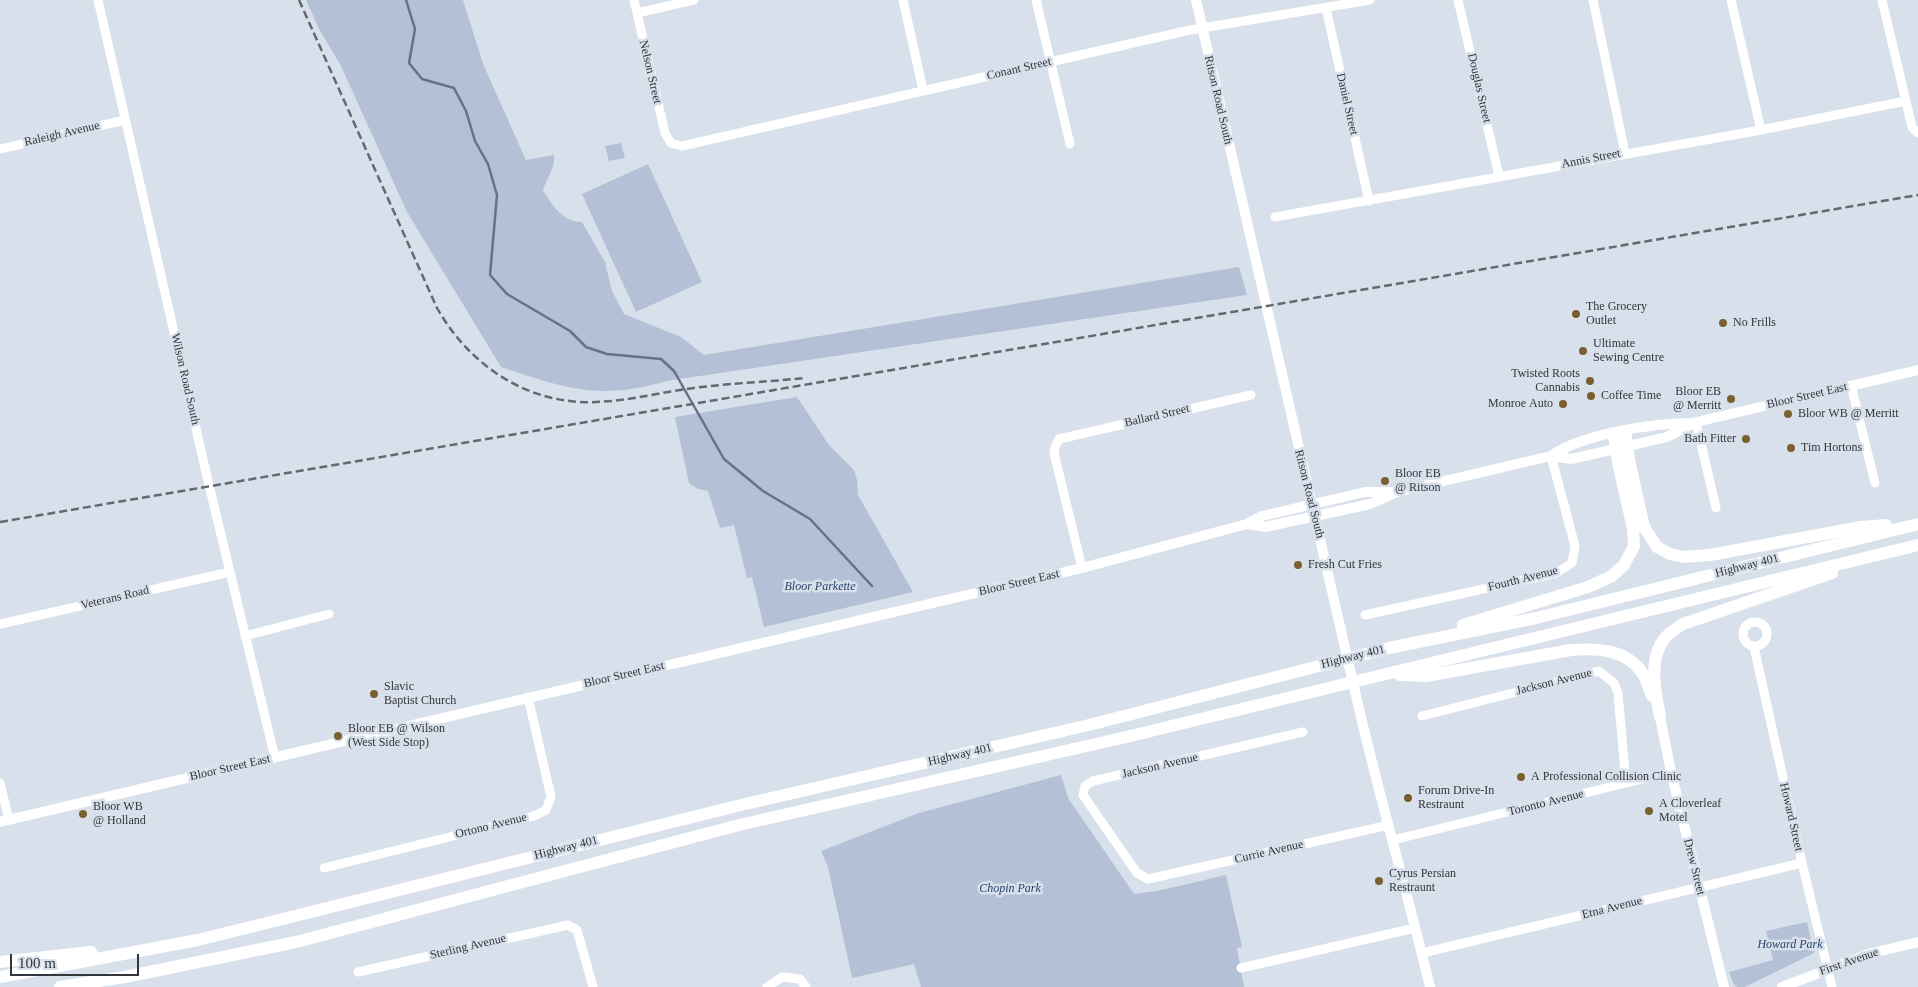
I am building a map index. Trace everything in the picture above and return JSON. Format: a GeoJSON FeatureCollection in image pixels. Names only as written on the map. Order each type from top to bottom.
{"type":"FeatureCollection","features":[{"type":"Feature","properties":{"kind":"highway"},"geometry":{"type":"LineString","coordinates":[[1389,648],[1588,587],[1612,576],[1624,565],[1634,546],[1620,433]]}},
{"type":"Feature","properties":{"kind":"highway"},"geometry":{"type":"LineString","coordinates":[[1621,448],[1644,527],[1657,547],[1670,554],[1684,556],[1710,555],[1861,527],[1918,523]]}},
{"type":"Feature","properties":{"kind":"highway","name":"Highway 401"},"geometry":{"type":"LineString","coordinates":[[0,977],[198,940],[741,805],[1089,725],[1389,648],[1536,618],[1918,523]]}},
{"type":"Feature","properties":{"kind":"highway","name":"Highway 401"},"geometry":{"type":"LineString","coordinates":[[60,987],[125,977],[296,942],[739,825],[1122,738],[1918,545]]}},
{"type":"Feature","properties":{"kind":"highway"},"geometry":{"type":"LineString","coordinates":[[1660,717],[1654,676],[1658,649],[1665,637],[1683,624],[1905,548]]}},
{"type":"Feature","properties":{"kind":"highway"},"geometry":{"type":"LineString","coordinates":[[1379,675],[1426,676],[1571,650],[1593,648],[1611,651],[1630,661],[1643,674],[1660,717]]}},
{"type":"Feature","properties":{"kind":"highway"},"geometry":{"type":"LineString","coordinates":[[0,962],[198,940]]}},
{"type":"Feature","properties":{"kind":"main road","name":"Ritson Road South"},"geometry":{"type":"LineString","coordinates":[[1196,0],[1310,504],[1430,987]]}},
{"type":"Feature","properties":{"kind":"main road","name":"Bloor Street East"},"geometry":{"type":"LineString","coordinates":[[1551,456],[1565,446],[1661,423],[1696,422],[1918,370]]}},
{"type":"Feature","properties":{"kind":"main road","name":"Bloor Street East"},"geometry":{"type":"LineString","coordinates":[[1248,524],[1265,527],[1370,504],[1397,492],[1551,456],[1571,459],[1621,448],[1667,437],[1696,422]]}},
{"type":"Feature","properties":{"kind":"main road","name":"Bloor Street East"},"geometry":{"type":"LineString","coordinates":[[4,821],[1082,568],[1248,524],[1262,516],[1310,504],[1365,492],[1397,492]]}},
{"type":"Feature","properties":{"kind":"main road","name":"Drew Street"},"geometry":{"type":"LineString","coordinates":[[1660,717],[1671,772],[1724,987]]}},
{"type":"Feature","properties":{"kind":"main road","name":"First Avenue"},"geometry":{"type":"LineString","coordinates":[[1782,987],[1828,968],[1872,953],[1918,942]]}},
{"type":"Feature","properties":{"kind":"street","name":"Wilson Road South"},"geometry":{"type":"LineString","coordinates":[[98,0],[230,572],[275,758]]}},
{"type":"Feature","properties":{"kind":"street","name":"Nelson Street"},"geometry":{"type":"LineString","coordinates":[[634,0],[665,133],[671,143]]}},
{"type":"Feature","properties":{"kind":"street"},"geometry":{"type":"LineString","coordinates":[[637,13],[694,0]]}},
{"type":"Feature","properties":{"kind":"street"},"geometry":{"type":"LineString","coordinates":[[903,0],[923,90]]}},
{"type":"Feature","properties":{"kind":"street"},"geometry":{"type":"LineString","coordinates":[[1036,0],[1070,144]]}},
{"type":"Feature","properties":{"kind":"street","name":"Conant Street"},"geometry":{"type":"LineString","coordinates":[[671,143],[675,146],[682,146],[1202,27],[1370,0]]}},
{"type":"Feature","properties":{"kind":"street","name":"Douglas Street"},"geometry":{"type":"LineString","coordinates":[[1458,0],[1500,176]]}},
{"type":"Feature","properties":{"kind":"street"},"geometry":{"type":"LineString","coordinates":[[1592,0],[1625,153]]}},
{"type":"Feature","properties":{"kind":"street"},"geometry":{"type":"LineString","coordinates":[[1731,0],[1761,130]]}},
{"type":"Feature","properties":{"kind":"street"},"geometry":{"type":"LineString","coordinates":[[1883,0],[1906,100],[1915,130]]}},
{"type":"Feature","properties":{"kind":"street","name":"Daniel Street"},"geometry":{"type":"LineString","coordinates":[[1326,8],[1369,201]]}},
{"type":"Feature","properties":{"kind":"street","name":"Annis Street"},"geometry":{"type":"LineString","coordinates":[[1275,217],[1761,130],[1906,100]]}},
{"type":"Feature","properties":{"kind":"street","name":"Raleigh Avenue"},"geometry":{"type":"LineString","coordinates":[[0,149],[125,120]]}},
{"type":"Feature","properties":{"kind":"street"},"geometry":{"type":"LineString","coordinates":[[1851,385],[1875,483]]}},
{"type":"Feature","properties":{"kind":"street","name":"Ballard Street"},"geometry":{"type":"LineString","coordinates":[[1082,568],[1054,453],[1056,443],[1063,437],[1251,394]]}},
{"type":"Feature","properties":{"kind":"street"},"geometry":{"type":"LineString","coordinates":[[1696,422],[1716,508]]}},
{"type":"Feature","properties":{"kind":"street","name":"Fourth Avenue"},"geometry":{"type":"LineString","coordinates":[[1365,615],[1556,573],[1572,563],[1575,546],[1551,456]]}},
{"type":"Feature","properties":{"kind":"street","name":"Veterans Road"},"geometry":{"type":"LineString","coordinates":[[0,624],[230,572]]}},
{"type":"Feature","properties":{"kind":"street"},"geometry":{"type":"LineString","coordinates":[[245,636],[329,614]]}},
{"type":"Feature","properties":{"kind":"street","name":"Howard Street"},"geometry":{"type":"LineString","coordinates":[[1754,646],[1802,863],[1832,987]]}},
{"type":"Feature","properties":{"kind":"street","name":"Jackson Avenue"},"geometry":{"type":"LineString","coordinates":[[1422,716],[1599,672],[1614,682],[1618,693],[1626,783]]}},
{"type":"Feature","properties":{"kind":"street","name":"Ortono Avenue"},"geometry":{"type":"LineString","coordinates":[[324,868],[534,816],[546,810],[551,797],[528,697]]}},
{"type":"Feature","properties":{"kind":"street","name":"Jackson Avenue"},"geometry":{"type":"LineString","coordinates":[[1148,879],[1138,873],[1083,795],[1085,786],[1093,781],[1304,732]]}},
{"type":"Feature","properties":{"kind":"street","name":"Toronto Avenue"},"geometry":{"type":"LineString","coordinates":[[1393,840],[1671,772]]}},
{"type":"Feature","properties":{"kind":"street"},"geometry":{"type":"LineString","coordinates":[[0,783],[4,821]]}},
{"type":"Feature","properties":{"kind":"street","name":"Currie Avenue"},"geometry":{"type":"LineString","coordinates":[[1148,879],[1389,825]]}},
{"type":"Feature","properties":{"kind":"street","name":"Etna Avenue"},"geometry":{"type":"LineString","coordinates":[[1422,953],[1802,863]]}},
{"type":"Feature","properties":{"kind":"street","name":"Sterling Avenue"},"geometry":{"type":"LineString","coordinates":[[358,972],[568,925],[577,930],[594,987]]}},
{"type":"Feature","properties":{"kind":"street"},"geometry":{"type":"LineString","coordinates":[[1241,968],[1415,928]]}},
{"type":"Feature","properties":{"kind":"street"},"geometry":{"type":"LineString","coordinates":[[767,987],[782,976],[800,980],[806,987]]}},
{"type":"Feature","properties":{"kind":"green space"},"geometry":{"type":"Polygon","coordinates":[[[306,0],[463,0],[483,64],[526,160],[554,155],[554,164],[543,191],[554,207],[564,216],[582,222],[605,262],[612,291],[624,314],[681,337],[704,355],[1239,267],[1247,295],[666,381],[621,390],[601,391],[582,389],[544,381],[501,367],[407,212],[341,66],[319,29],[306,0]]]}},
{"type":"Feature","properties":{"kind":"green space"},"geometry":{"type":"Polygon","coordinates":[[[621,143],[625,158],[609,161],[605,146],[621,143]]]}},
{"type":"Feature","properties":{"kind":"green space"},"geometry":{"type":"Polygon","coordinates":[[[648,164],[702,282],[636,312],[582,194],[648,164]]]}},
{"type":"Feature","properties":{"kind":"green space","name":"Bloor Parkette"},"geometry":{"type":"Polygon","coordinates":[[[797,397],[829,445],[854,470],[858,495],[913,592],[764,627],[752,577],[747,578],[734,525],[720,528],[708,491],[698,489],[689,483],[675,417],[797,397]]]}},
{"type":"Feature","properties":{"kind":"green space","name":"Chopin Park"},"geometry":{"type":"Polygon","coordinates":[[[1061,775],[1068,798],[1134,894],[1157,891],[1226,875],[1242,947],[1237,948],[1244,987],[921,987],[914,964],[852,978],[828,867],[821,851],[919,813],[1061,775]]]}},
{"type":"Feature","properties":{"kind":"green space","name":"Howard Park"},"geometry":{"type":"Polygon","coordinates":[[[1807,922],[1814,953],[1745,987],[1737,987],[1733,983],[1729,972],[1773,960],[1766,931],[1807,922]]]}},
{"type":"Feature","properties":{"kind":"waterway"},"geometry":{"type":"LineString","coordinates":[[406,0],[415,29],[409,63],[422,79],[454,88],[466,111],[475,141],[488,164],[497,195],[490,275],[507,294],[570,331],[586,347],[607,354],[661,359],[674,371],[724,459],[763,491],[810,519],[872,586]]}},
{"type":"Feature","properties":{"kind":"railway"},"geometry":{"type":"LineString","coordinates":[[299,0],[437,308],[466,348],[484,364],[503,378],[525,389],[547,397],[571,401],[608,401],[708,386],[804,378]]}},
{"type":"Feature","properties":{"kind":"railway"},"geometry":{"type":"LineString","coordinates":[[0,522],[1918,195]]}},
{"type":"Feature","properties":{"kind":"place","name":"The Grocery Outlet"},"geometry":{"type":"Point","coordinates":[1576,314]}},
{"type":"Feature","properties":{"kind":"place","name":"No Frills"},"geometry":{"type":"Point","coordinates":[1723,323]}},
{"type":"Feature","properties":{"kind":"place","name":"Ultimate Sewing Centre"},"geometry":{"type":"Point","coordinates":[1583,351]}},
{"type":"Feature","properties":{"kind":"place","name":"Twisted Roots Cannabis"},"geometry":{"type":"Point","coordinates":[1590,381]}},
{"type":"Feature","properties":{"kind":"place","name":"Coffee Time"},"geometry":{"type":"Point","coordinates":[1591,396]}},
{"type":"Feature","properties":{"kind":"place","name":"Bloor EB @ Merritt"},"geometry":{"type":"Point","coordinates":[1731,399]}},
{"type":"Feature","properties":{"kind":"place","name":"Monroe Auto"},"geometry":{"type":"Point","coordinates":[1563,404]}},
{"type":"Feature","properties":{"kind":"place","name":"Bloor WB @ Merritt"},"geometry":{"type":"Point","coordinates":[1788,414]}},
{"type":"Feature","properties":{"kind":"place","name":"Bath Fitter"},"geometry":{"type":"Point","coordinates":[1746,439]}},
{"type":"Feature","properties":{"kind":"place","name":"Tim Hortons"},"geometry":{"type":"Point","coordinates":[1791,448]}},
{"type":"Feature","properties":{"kind":"place","name":"Bloor EB @ Ritson"},"geometry":{"type":"Point","coordinates":[1385,481]}},
{"type":"Feature","properties":{"kind":"place","name":"Fresh Cut Fries"},"geometry":{"type":"Point","coordinates":[1298,565]}},
{"type":"Feature","properties":{"kind":"place","name":"Slavic Baptist Church"},"geometry":{"type":"Point","coordinates":[374,694]}},
{"type":"Feature","properties":{"kind":"place","name":"Bloor EB @ Wilson (West Side Stop)"},"geometry":{"type":"Point","coordinates":[338,736]}},
{"type":"Feature","properties":{"kind":"place","name":"A Professional Collision Clinic"},"geometry":{"type":"Point","coordinates":[1521,777]}},
{"type":"Feature","properties":{"kind":"place","name":"Forum Drive-In Restraunt"},"geometry":{"type":"Point","coordinates":[1408,798]}},
{"type":"Feature","properties":{"kind":"place","name":"A Cloverleaf Motel"},"geometry":{"type":"Point","coordinates":[1649,811]}},
{"type":"Feature","properties":{"kind":"place","name":"Bloor WB @ Holland"},"geometry":{"type":"Point","coordinates":[83,814]}},
{"type":"Feature","properties":{"kind":"place","name":"Cyrus Persian Restraunt"},"geometry":{"type":"Point","coordinates":[1379,881]}}]}
